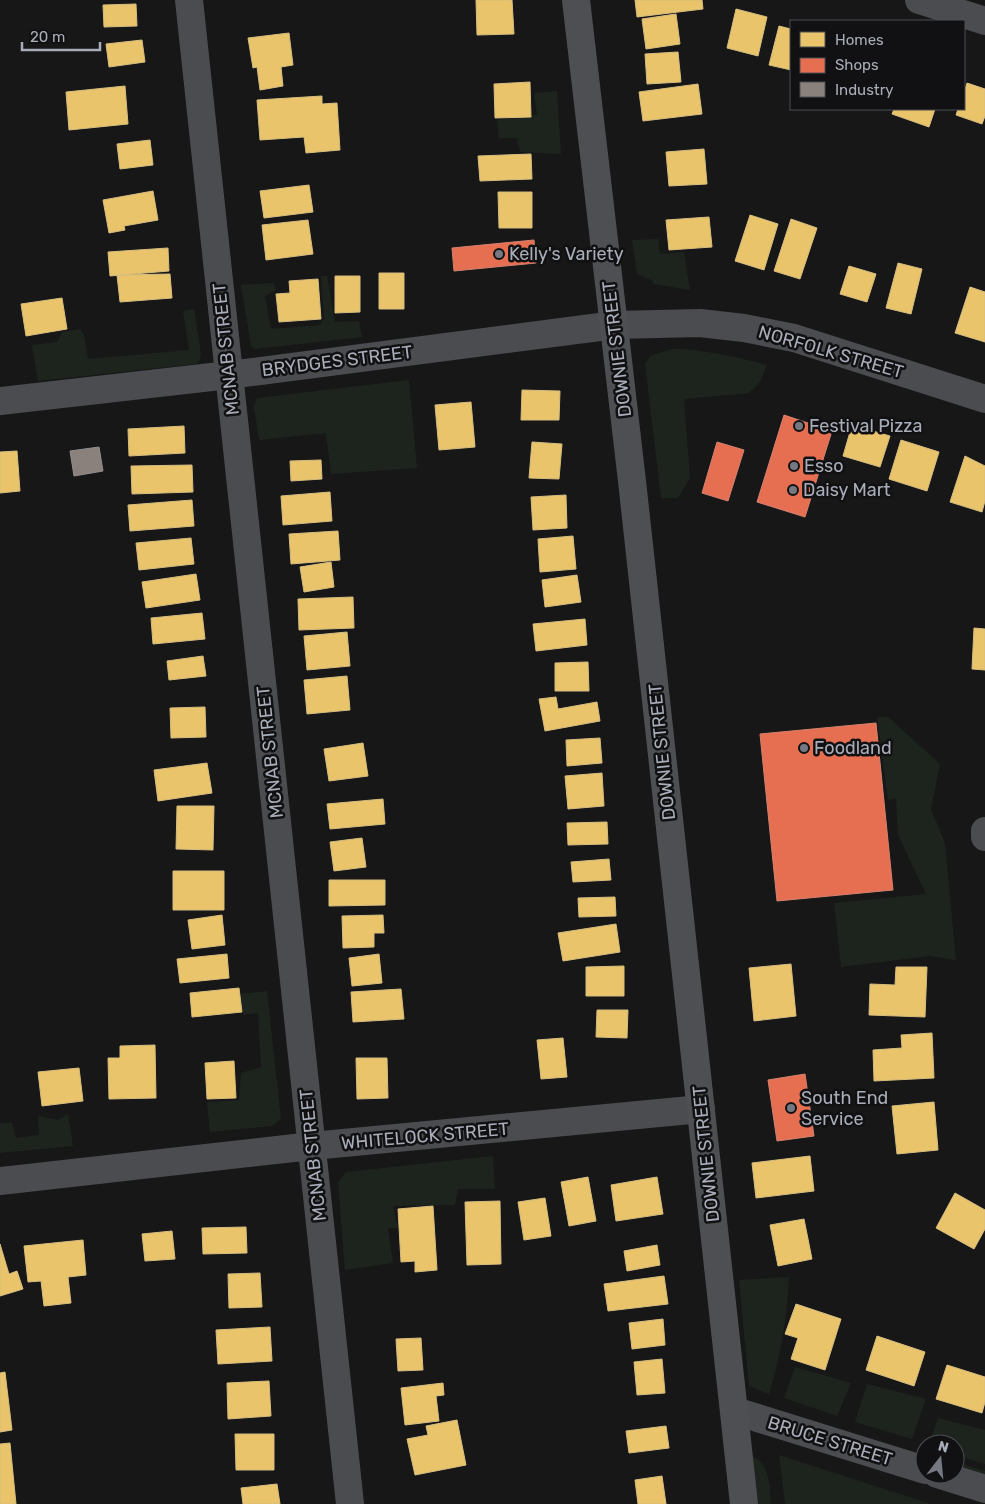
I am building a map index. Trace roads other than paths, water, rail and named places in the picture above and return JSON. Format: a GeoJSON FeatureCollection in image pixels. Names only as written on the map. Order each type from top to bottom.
{"type":"FeatureCollection","features":[{"type":"Feature","properties":{"kind":"main road","name":"DOWNIE STREET"},"geometry":{"type":"LineString","coordinates":[[576,0],[615,325],[744,1504]]}},
{"type":"Feature","properties":{"kind":"street","name":"MCNAB STREET"},"geometry":{"type":"LineString","coordinates":[[189,0],[350,1504]]}},
{"type":"Feature","properties":{"kind":"street"},"geometry":{"type":"LineString","coordinates":[[919,0],[985,21]]}},
{"type":"Feature","properties":{"kind":"street","name":"NORFOLK STREET"},"geometry":{"type":"LineString","coordinates":[[615,325],[700,323],[744,328],[794,338],[985,399]]}},
{"type":"Feature","properties":{"kind":"street","name":"BRYDGES STREET"},"geometry":{"type":"LineString","coordinates":[[0,401],[229,375],[615,325]]}},
{"type":"Feature","properties":{"kind":"street"},"geometry":{"type":"LineString","coordinates":[[985,831],[985,837]]}},
{"type":"Feature","properties":{"kind":"street","name":"WHITELOCK STREET"},"geometry":{"type":"LineString","coordinates":[[0,1181],[312,1146],[701,1109]]}},
{"type":"Feature","properties":{"kind":"street","name":"BRUCE STREET"},"geometry":{"type":"LineString","coordinates":[[735,1411],[915,1467]]}},
{"type":"Feature","properties":{"kind":"street"},"geometry":{"type":"LineString","coordinates":[[965,1483],[985,1489]]}},
{"type":"Feature","properties":{"kind":"place","name":"Kelly's Variety"},"geometry":{"type":"Point","coordinates":[499,254]}},
{"type":"Feature","properties":{"kind":"place","name":"Festival Pizza"},"geometry":{"type":"Point","coordinates":[799,426]}},
{"type":"Feature","properties":{"kind":"place","name":"Esso"},"geometry":{"type":"Point","coordinates":[794,466]}},
{"type":"Feature","properties":{"kind":"place","name":"Daisy Mart"},"geometry":{"type":"Point","coordinates":[793,490]}},
{"type":"Feature","properties":{"kind":"place","name":"Foodland"},"geometry":{"type":"Point","coordinates":[804,748]}},
{"type":"Feature","properties":{"kind":"place","name":"South End Service"},"geometry":{"type":"Point","coordinates":[791,1108]}}]}
